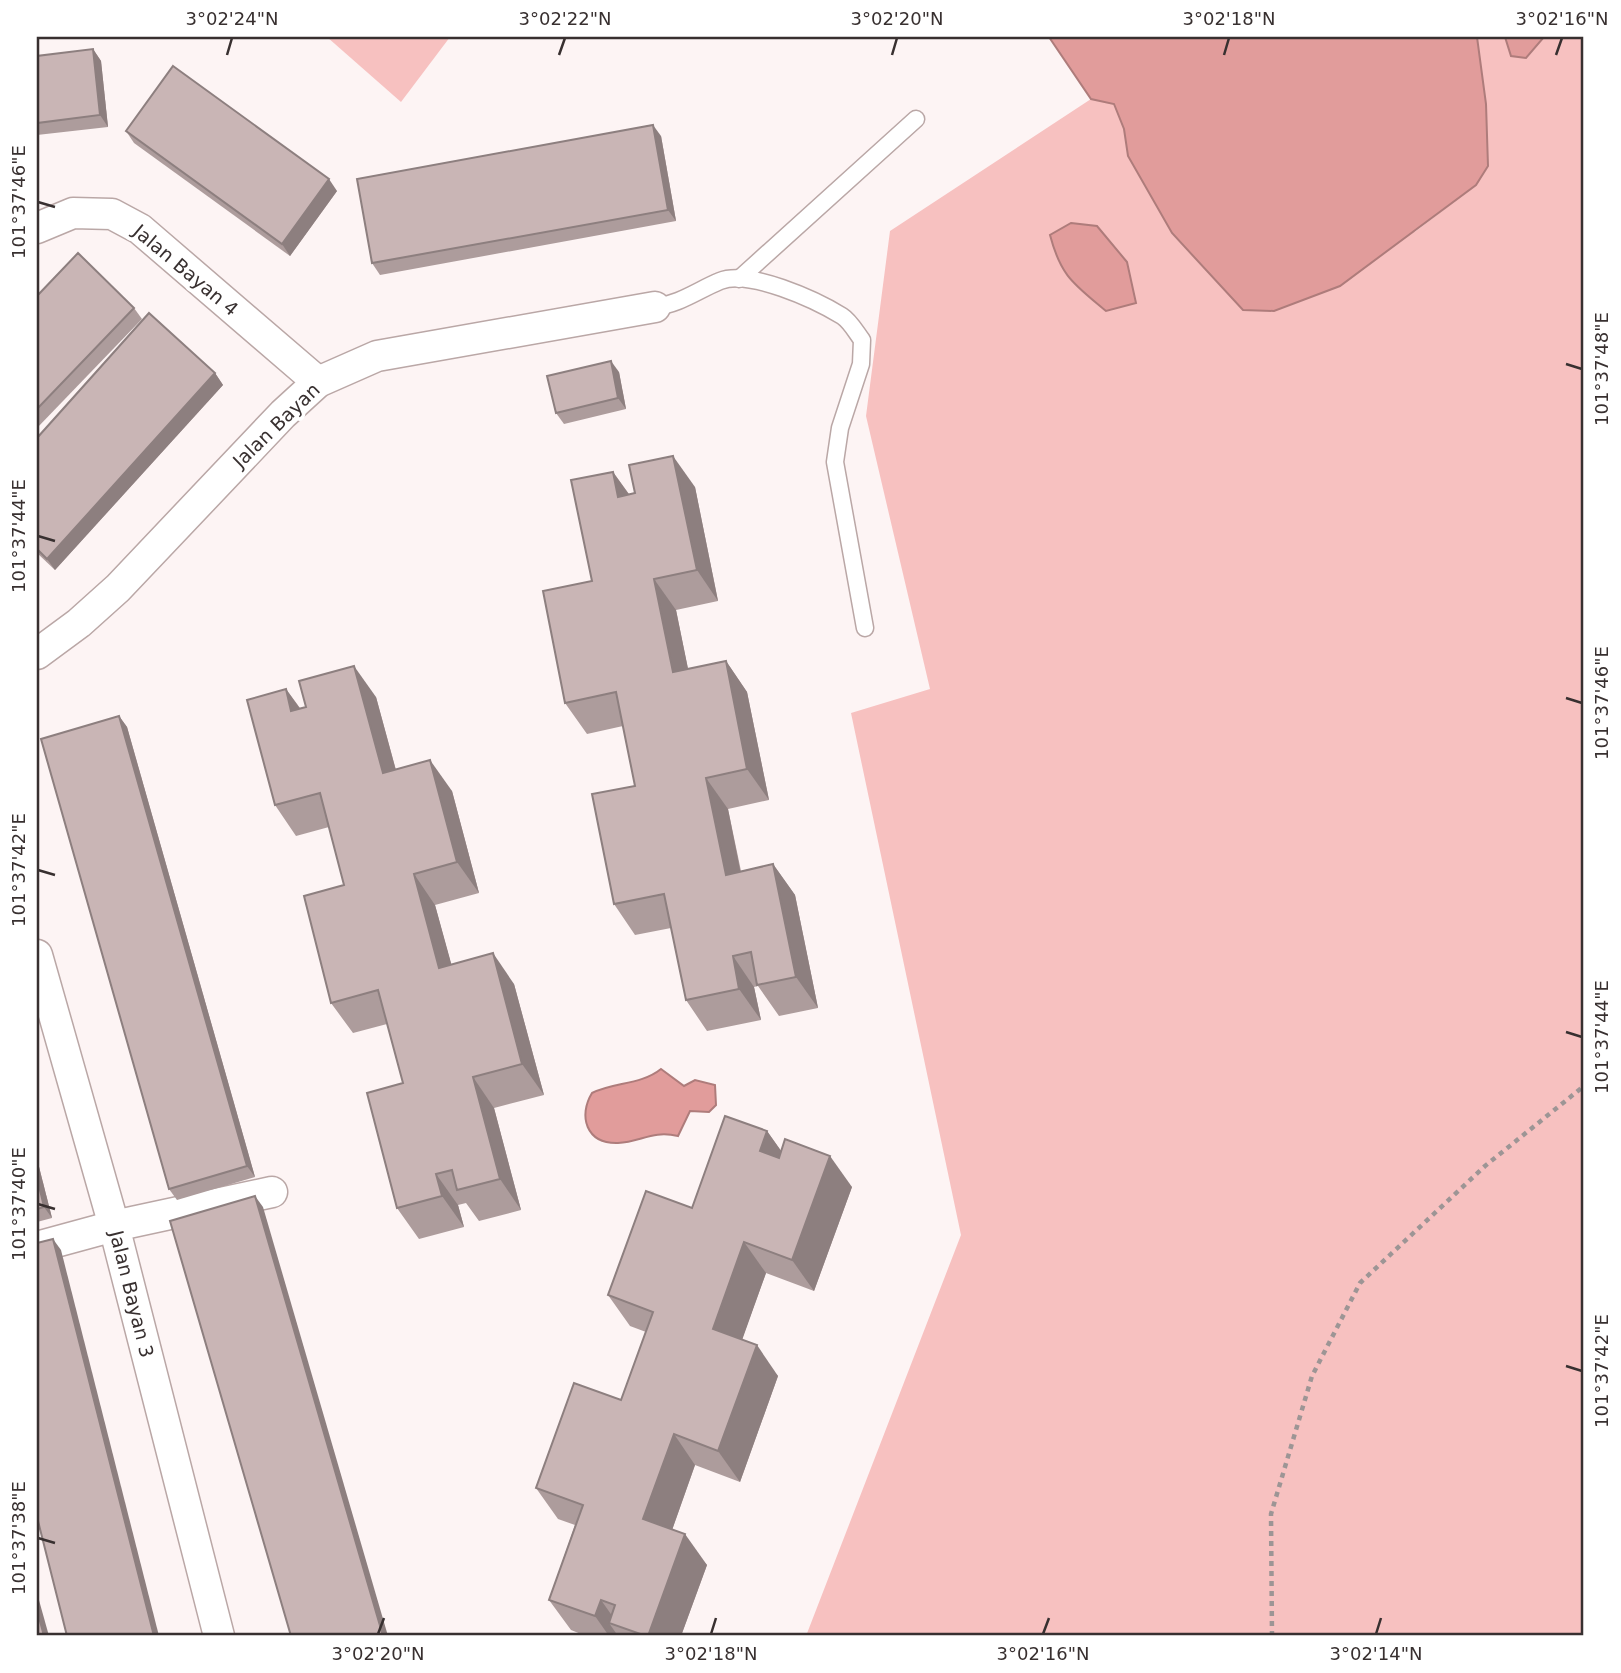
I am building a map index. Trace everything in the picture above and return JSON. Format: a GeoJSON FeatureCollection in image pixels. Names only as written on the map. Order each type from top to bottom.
{"type":"FeatureCollection","features":[{"type":"Feature","properties":{"kind":"street","name":"Jalan Bayan 4"},"geometry":{"type":"LineString","coordinates":[[37,229],[73,213],[113,214],[140,229],[318,382]]}},
{"type":"Feature","properties":{"kind":"street","name":"Jalan Bayan"},"geometry":{"type":"LineString","coordinates":[[37,654],[79,623],[118,588],[283,414],[318,382],[377,356],[656,307]]}},
{"type":"Feature","properties":{"kind":"street","name":"Jalan Bayan 3"},"geometry":{"type":"LineString","coordinates":[[37,954],[114,1226],[219,1636]]}},
{"type":"Feature","properties":{"kind":"street"},"geometry":{"type":"LineString","coordinates":[[37,1247],[114,1226],[272,1192]]}},
{"type":"Feature","properties":{"kind":"lane"},"geometry":{"type":"LineString","coordinates":[[739,279],[916,119]]}},
{"type":"Feature","properties":{"kind":"lane"},"geometry":{"type":"LineString","coordinates":[[739,279],[769,283],[844,317],[862,340],[861,364],[840,428],[835,463],[865,628]]}},
{"type":"Feature","properties":{"kind":"lane","name":"Jalan Bayan"},"geometry":{"type":"LineString","coordinates":[[656,307],[704,290],[722,280],[739,279]]}},
{"type":"Feature","properties":{"kind":"path"},"geometry":{"type":"LineString","coordinates":[[1272,1636],[1271,1514],[1312,1376],[1360,1283],[1485,1166],[1584,1086]]}},
{"type":"Feature","properties":{"kind":"shaded area"},"geometry":{"type":"Polygon","coordinates":[[[327,37],[450,37],[401,102],[327,37]]]}},
{"type":"Feature","properties":{"kind":"shaded area"},"geometry":{"type":"Polygon","coordinates":[[[1049,37],[1477,37],[1486,104],[1488,166],[1476,185],[1340,286],[1274,311],[1243,310],[1172,233],[1128,156],[1124,129],[1114,104],[1091,99],[1049,37]]]}},
{"type":"Feature","properties":{"kind":"shaded area"},"geometry":{"type":"Polygon","coordinates":[[[1477,37],[1505,37],[1511,56],[1526,58],[1544,37],[1584,37],[1584,1636],[806,1636],[961,1235],[851,713],[930,689],[866,416],[890,231],[1091,99],[1114,104],[1124,129],[1128,156],[1172,233],[1243,310],[1416,231],[1476,185],[1488,166],[1486,104],[1477,37]]]}},
{"type":"Feature","properties":{"kind":"shaded area"},"geometry":{"type":"Polygon","coordinates":[[[1505,37],[1544,37],[1526,58],[1511,56],[1505,37]]]}},
{"type":"Feature","properties":{"kind":"shaded area"},"geometry":{"type":"Polygon","coordinates":[[[1071,223],[1097,226],[1127,262],[1136,303],[1106,311],[1070,279],[1059,261],[1050,235],[1071,223]]]}},
{"type":"Feature","properties":{"kind":"shaded area"},"geometry":{"type":"Polygon","coordinates":[[[661,1069],[684,1086],[695,1080],[715,1085],[716,1105],[709,1112],[690,1111],[678,1136],[661,1134],[618,1143],[598,1139],[592,1134],[588,1127],[586,1111],[592,1093],[645,1078],[661,1069]]]}},
{"type":"Feature","properties":{"kind":"building"},"geometry":{"type":"Polygon","coordinates":[[[93,49],[100,115],[37,123],[37,56],[93,49]]]}},
{"type":"Feature","properties":{"kind":"building"},"geometry":{"type":"Polygon","coordinates":[[[173,66],[329,179],[282,244],[126,131],[173,66]]]}},
{"type":"Feature","properties":{"kind":"building"},"geometry":{"type":"Polygon","coordinates":[[[653,125],[668,210],[372,263],[357,179],[653,125]]]}},
{"type":"Feature","properties":{"kind":"building"},"geometry":{"type":"Polygon","coordinates":[[[78,253],[134,308],[37,409],[37,296],[78,253]]]}},
{"type":"Feature","properties":{"kind":"building"},"geometry":{"type":"Polygon","coordinates":[[[149,313],[215,373],[47,559],[37,549],[37,438],[149,313]]]}},
{"type":"Feature","properties":{"kind":"building"},"geometry":{"type":"Polygon","coordinates":[[[611,361],[618,398],[556,413],[547,376],[611,361]]]}},
{"type":"Feature","properties":{"kind":"building"},"geometry":{"type":"Polygon","coordinates":[[[673,456],[697,570],[654,579],[673,672],[726,661],[747,769],[706,778],[726,875],[773,864],[796,977],[757,985],[751,952],[733,956],[739,989],[686,1000],[664,894],[614,904],[592,794],[635,786],[616,692],[565,703],[543,591],[592,581],[571,480],[613,472],[618,497],[635,493],[629,465],[673,456]]]}},
{"type":"Feature","properties":{"kind":"building"},"geometry":{"type":"Polygon","coordinates":[[[354,666],[383,773],[430,760],[457,862],[414,874],[439,968],[493,953],[522,1064],[473,1077],[500,1179],[457,1190],[452,1170],[436,1174],[442,1196],[397,1208],[367,1093],[403,1083],[378,990],[331,1003],[304,896],[344,885],[320,793],[275,805],[247,700],[286,689],[291,711],[306,707],[299,681],[354,666]]]}},
{"type":"Feature","properties":{"kind":"building"},"geometry":{"type":"Polygon","coordinates":[[[119,716],[247,1166],[169,1189],[41,739],[119,716]]]}},
{"type":"Feature","properties":{"kind":"building"},"geometry":{"type":"Polygon","coordinates":[[[725,1116],[767,1131],[760,1151],[779,1158],[785,1139],[830,1156],[792,1260],[744,1242],[713,1329],[757,1345],[718,1451],[674,1434],[643,1519],[685,1534],[646,1636],[609,1623],[615,1605],[601,1600],[595,1616],[549,1600],[583,1505],[536,1488],[574,1383],[621,1400],[653,1312],[608,1295],[646,1191],[692,1208],[725,1116]]]}},
{"type":"Feature","properties":{"kind":"building"},"geometry":{"type":"Polygon","coordinates":[[[37,1177],[44,1207],[37,1209],[37,1177]]]}},
{"type":"Feature","properties":{"kind":"building"},"geometry":{"type":"Polygon","coordinates":[[[255,1196],[383,1636],[291,1636],[170,1221],[255,1196]]]}},
{"type":"Feature","properties":{"kind":"building"},"geometry":{"type":"Polygon","coordinates":[[[53,1239],[154,1636],[67,1636],[37,1517],[37,1243],[53,1239]]]}},
{"type":"Feature","properties":{"kind":"building"},"geometry":{"type":"Polygon","coordinates":[[[37,1610],[44,1636],[37,1636],[37,1610]]]}}]}
